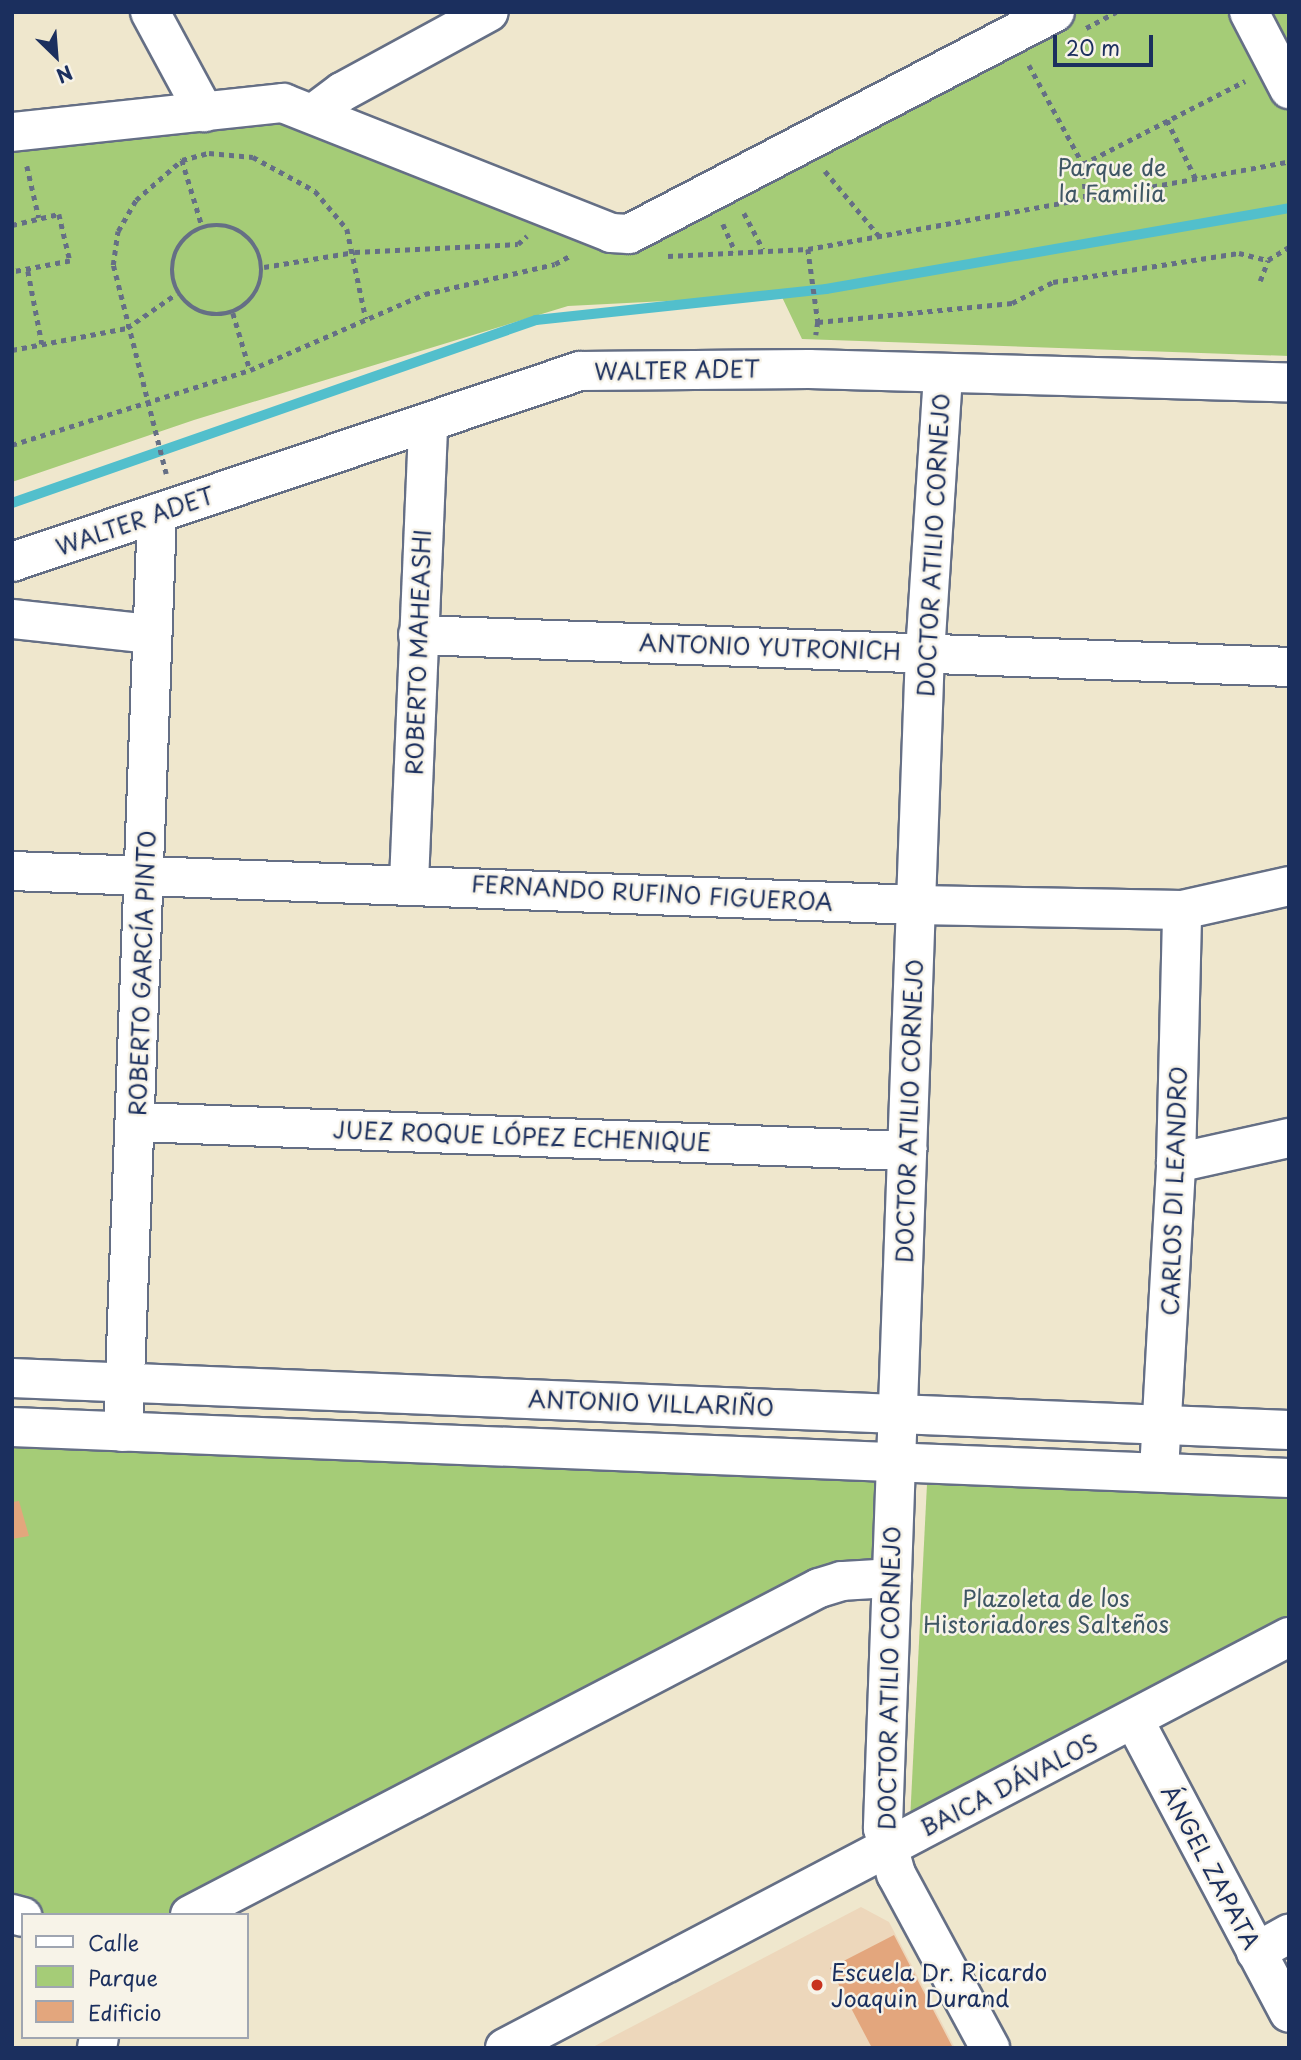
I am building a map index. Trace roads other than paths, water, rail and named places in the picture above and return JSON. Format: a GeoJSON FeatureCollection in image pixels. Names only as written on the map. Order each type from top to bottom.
{"type":"FeatureCollection","features":[{"type":"Feature","properties":{"kind":"street"},"geometry":{"type":"LineString","coordinates":[[150,12],[204,112]]}},
{"type":"Feature","properties":{"kind":"street"},"geometry":{"type":"LineString","coordinates":[[314,113],[342,92],[489,12]]}},
{"type":"Feature","properties":{"kind":"street"},"geometry":{"type":"LineString","coordinates":[[18,144],[204,112],[283,103],[314,113],[596,241],[645,229],[1055,12]]}},
{"type":"Feature","properties":{"kind":"street"},"geometry":{"type":"LineString","coordinates":[[1249,12],[1289,89]]}},
{"type":"Feature","properties":{"kind":"street","name":"WALTER ADET"},"geometry":{"type":"LineString","coordinates":[[12,562],[552,378],[602,368],[1289,382]]}},
{"type":"Feature","properties":{"kind":"street","name":"DOCTOR ATILIO CORNEJO"},"geometry":{"type":"LineString","coordinates":[[886,1848],[883,1828],[925,652],[943,375]]}},
{"type":"Feature","properties":{"kind":"street","name":"ROBERTO MAHEASHI"},"geometry":{"type":"LineString","coordinates":[[409,883],[428,422]]}},
{"type":"Feature","properties":{"kind":"street","name":"ROBERTO GARCÍA PINTO"},"geometry":{"type":"LineString","coordinates":[[123,1432],[146,875],[150,634],[157,514]]}},
{"type":"Feature","properties":{"kind":"street"},"geometry":{"type":"LineString","coordinates":[[12,619],[150,634]]}},
{"type":"Feature","properties":{"kind":"street","name":"ANTONIO YUTRONICH"},"geometry":{"type":"LineString","coordinates":[[418,635],[1289,667]]}},
{"type":"Feature","properties":{"kind":"street","name":"FERNANDO RUFINO FIGUEROA"},"geometry":{"type":"LineString","coordinates":[[12,871],[409,883],[917,905],[1182,910],[1289,886]]}},
{"type":"Feature","properties":{"kind":"street","name":"CARLOS DI LEANDRO"},"geometry":{"type":"LineString","coordinates":[[1159,1471],[1164,1426],[1176,1163],[1182,910]]}},
{"type":"Feature","properties":{"kind":"street","name":"JUEZ ROQUE LÓPEZ ECHENIQUE"},"geometry":{"type":"LineString","coordinates":[[137,1122],[907,1151]]}},
{"type":"Feature","properties":{"kind":"street"},"geometry":{"type":"LineString","coordinates":[[1176,1163],[1289,1138]]}},
{"type":"Feature","properties":{"kind":"street","name":"ANTONIO VILLARIÑO"},"geometry":{"type":"LineString","coordinates":[[12,1378],[1289,1430]]}},
{"type":"Feature","properties":{"kind":"street"},"geometry":{"type":"LineString","coordinates":[[12,1427],[1289,1478]]}},
{"type":"Feature","properties":{"kind":"street"},"geometry":{"type":"LineString","coordinates":[[194,1913],[820,1588],[842,1581],[892,1578]]}},
{"type":"Feature","properties":{"kind":"street","name":"BAICA DÁVALOS"},"geometry":{"type":"LineString","coordinates":[[505,2048],[1289,1637]]}},
{"type":"Feature","properties":{"kind":"street","name":"ÁNGEL ZAPATA"},"geometry":{"type":"LineString","coordinates":[[1134,1720],[1272,1943],[1289,2013]]}},
{"type":"Feature","properties":{"kind":"street"},"geometry":{"type":"LineString","coordinates":[[886,1848],[990,2048]]}},
{"type":"Feature","properties":{"kind":"waterway"},"geometry":{"type":"LineString","coordinates":[[12,503],[536,320],[826,289],[1289,208]]}},
{"type":"Feature","properties":{"kind":"place","name":"Escuela Dr. Ricardo Joaquin Durand"},"geometry":{"type":"Point","coordinates":[817,1985]}},
{"type":"Feature","properties":{"kind":"park label","name":"Parque de la Familia"},"geometry":{"type":"Point","coordinates":[1112,180]}},
{"type":"Feature","properties":{"kind":"park label","name":"Plazoleta de los Historiadores Salteños"},"geometry":{"type":"Point","coordinates":[1046,1611]}}]}
